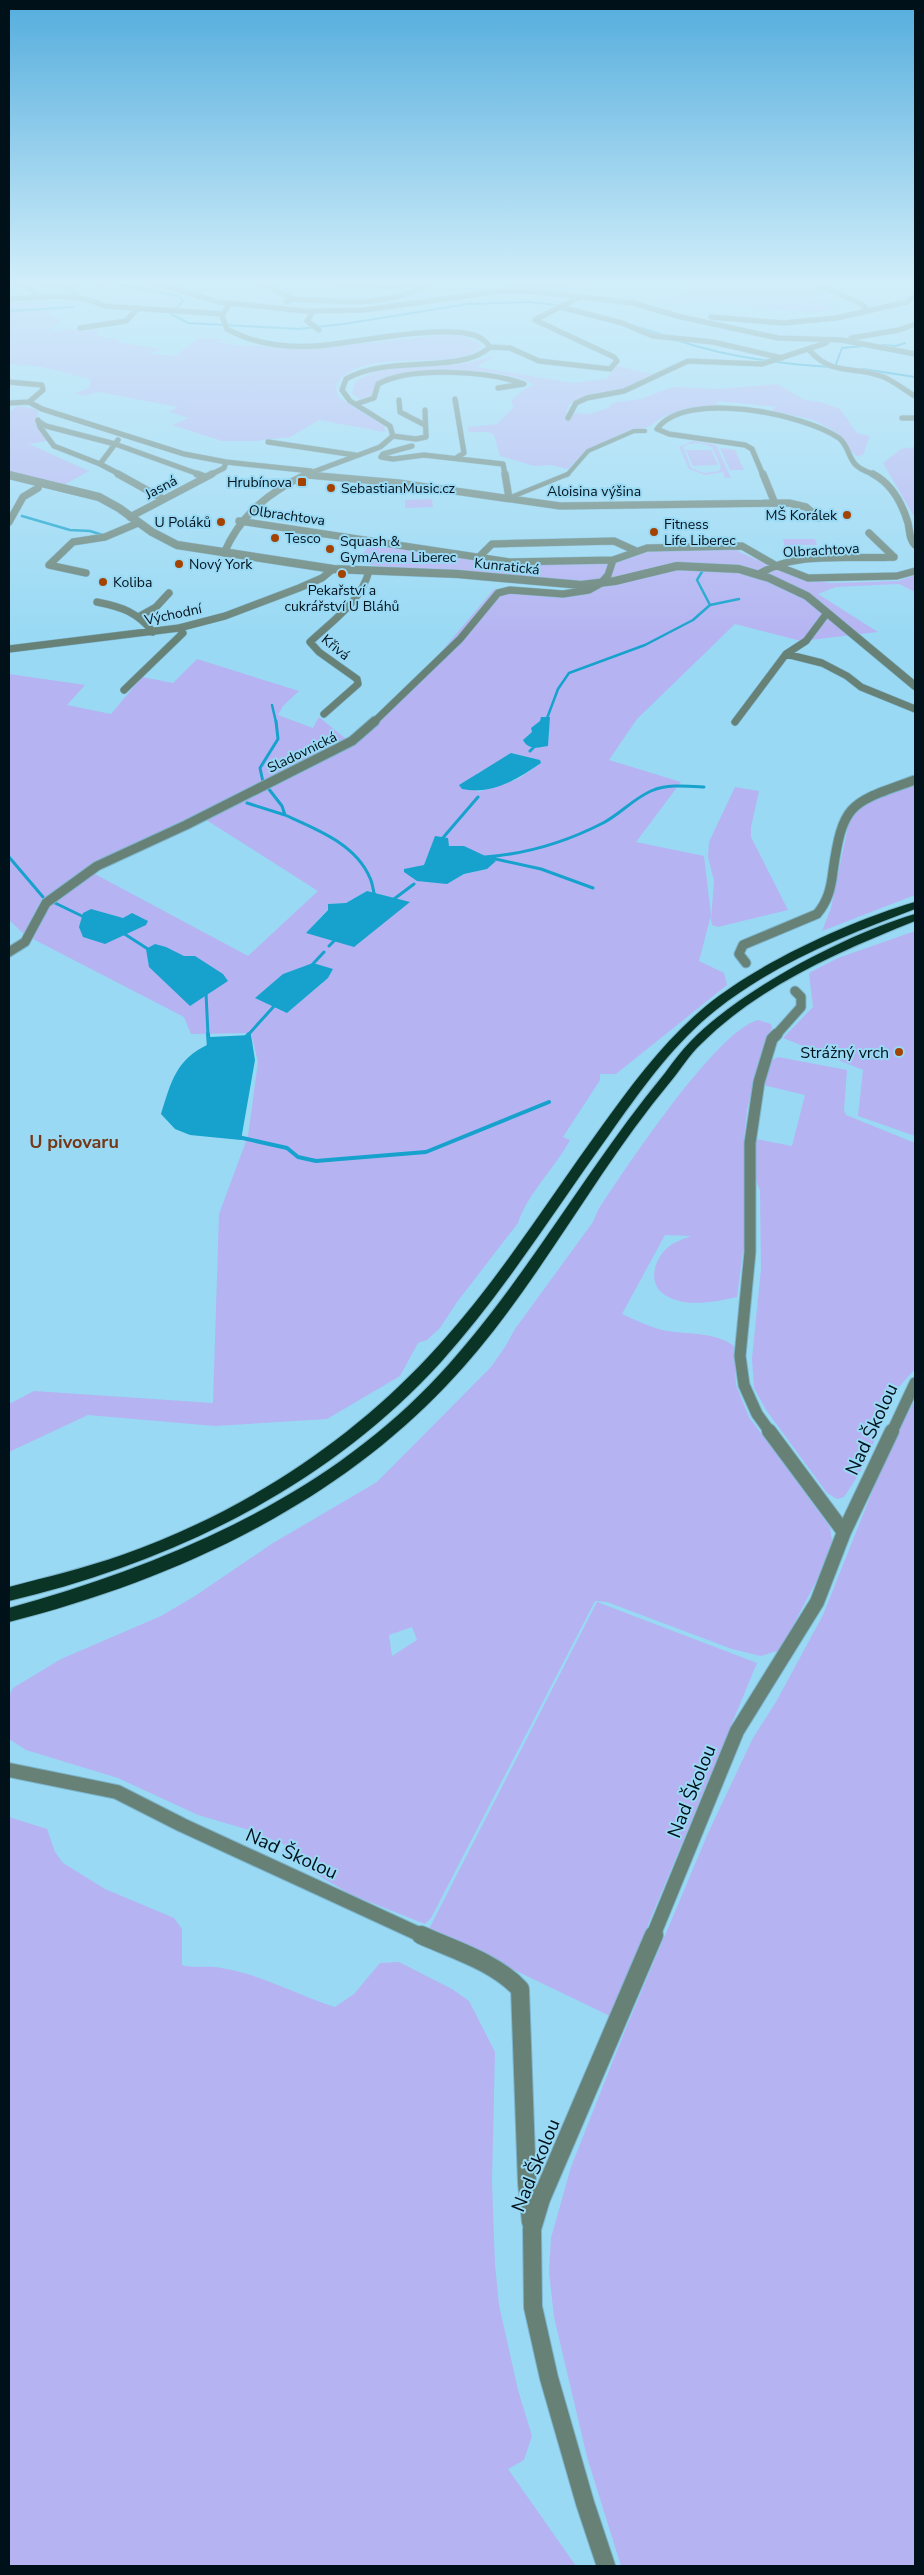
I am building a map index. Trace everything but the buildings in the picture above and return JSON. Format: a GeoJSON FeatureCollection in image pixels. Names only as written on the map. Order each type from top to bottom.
{"type":"FeatureCollection","features":[{"type":"Feature","properties":{"kind":"highway"},"geometry":{"type":"LineString","coordinates":[[9,1594],[100,1569],[175,1540],[278,1489],[350,1438],[396,1398],[428,1366],[480,1306],[652,1069],[685,1032],[712,1008],[751,980],[777,965],[838,935],[915,905]]}},
{"type":"Feature","properties":{"kind":"highway"},"geometry":{"type":"LineString","coordinates":[[9,1615],[118,1584],[182,1557],[257,1521],[314,1488],[372,1444],[416,1407],[461,1359],[498,1313],[634,1117],[698,1040],[736,1008],[791,972],[856,940],[915,917]]}},
{"type":"Feature","properties":{"kind":"street"},"geometry":{"type":"LineString","coordinates":[[351,401],[390,426],[393,436]]}},
{"type":"Feature","properties":{"kind":"street"},"geometry":{"type":"LineString","coordinates":[[356,404],[364,401]]}},
{"type":"Feature","properties":{"kind":"street"},"geometry":{"type":"LineString","coordinates":[[399,401],[400,412],[425,425]]}},
{"type":"Feature","properties":{"kind":"street"},"geometry":{"type":"LineString","coordinates":[[455,401],[464,453],[456,458]]}},
{"type":"Feature","properties":{"kind":"street"},"geometry":{"type":"LineString","coordinates":[[568,418],[576,403],[580,401]]}},
{"type":"Feature","properties":{"kind":"street"},"geometry":{"type":"LineString","coordinates":[[9,403],[29,402]]}},
{"type":"Feature","properties":{"kind":"street","name":"Aloisina výšina"},"geometry":{"type":"LineString","coordinates":[[29,402],[42,409],[184,454],[226,462],[399,483],[560,506],[774,502],[806,507],[819,518]]}},
{"type":"Feature","properties":{"kind":"street"},"geometry":{"type":"LineString","coordinates":[[42,409],[38,421],[40,427],[54,446],[100,464],[163,499]]}},
{"type":"Feature","properties":{"kind":"street"},"geometry":{"type":"LineString","coordinates":[[393,436],[416,439],[426,437],[425,410]]}},
{"type":"Feature","properties":{"kind":"street"},"geometry":{"type":"LineString","coordinates":[[774,502],[752,449],[745,445],[669,434],[657,429],[666,418],[683,412],[702,410],[755,411],[808,421],[842,440],[854,463],[887,485],[902,508],[909,526],[911,541],[915,545]]}},
{"type":"Feature","properties":{"kind":"street"},"geometry":{"type":"LineString","coordinates":[[902,418],[915,418]]}},
{"type":"Feature","properties":{"kind":"street"},"geometry":{"type":"LineString","coordinates":[[38,421],[46,426],[115,444],[205,477]]}},
{"type":"Feature","properties":{"kind":"street"},"geometry":{"type":"LineString","coordinates":[[429,448],[424,450],[412,446],[383,454],[381,457],[393,459],[424,454],[503,464],[509,498],[566,476],[588,452],[634,431],[645,431]]}},
{"type":"Feature","properties":{"kind":"street"},"geometry":{"type":"LineString","coordinates":[[100,464],[124,434]]}},
{"type":"Feature","properties":{"kind":"street"},"geometry":{"type":"LineString","coordinates":[[224,553],[230,536],[239,521],[273,493],[308,473],[386,443],[393,436]]}},
{"type":"Feature","properties":{"kind":"street"},"geometry":{"type":"LineString","coordinates":[[412,446],[416,439]]}},
{"type":"Feature","properties":{"kind":"street"},"geometry":{"type":"LineString","coordinates":[[268,442],[357,455]]}},
{"type":"Feature","properties":{"kind":"street","name":"Jasná"},"geometry":{"type":"LineString","coordinates":[[130,517],[224,468],[226,462]]}},
{"type":"Feature","properties":{"kind":"street","name":"Kunratická"},"geometry":{"type":"LineString","coordinates":[[9,475],[99,497],[138,523],[177,545],[333,569],[458,574],[555,583],[599,584],[660,569],[690,565],[720,566],[759,574],[794,588],[915,686]]}},
{"type":"Feature","properties":{"kind":"street"},"geometry":{"type":"LineString","coordinates":[[9,522],[23,497],[38,488]]}},
{"type":"Feature","properties":{"kind":"street","name":"Olbrachtova"},"geometry":{"type":"LineString","coordinates":[[239,521],[510,562],[612,560],[647,548],[673,546],[742,546],[774,566],[794,561],[894,557],[870,533]]}},
{"type":"Feature","properties":{"kind":"street"},"geometry":{"type":"LineString","coordinates":[[86,573],[49,565],[73,542],[106,538],[138,523]]}},
{"type":"Feature","properties":{"kind":"street"},"geometry":{"type":"LineString","coordinates":[[480,556],[492,544],[614,541],[636,551]]}},
{"type":"Feature","properties":{"kind":"street"},"geometry":{"type":"LineString","coordinates":[[599,584],[608,574],[612,560]]}},
{"type":"Feature","properties":{"kind":"street"},"geometry":{"type":"LineString","coordinates":[[759,574],[774,566],[798,576],[815,578],[897,576],[915,572]]}},
{"type":"Feature","properties":{"kind":"street","name":"Východní"},"geometry":{"type":"LineString","coordinates":[[9,649],[179,628],[224,616],[299,588],[322,578],[333,569]]}},
{"type":"Feature","properties":{"kind":"street","name":"Křivá"},"geometry":{"type":"LineString","coordinates":[[324,714],[358,684],[357,679],[319,652],[310,642],[359,595],[366,584],[369,571]]}},
{"type":"Feature","properties":{"kind":"street","name":"Sladovnická"},"geometry":{"type":"LineString","coordinates":[[9,952],[25,942],[46,903],[97,866],[186,825],[352,741],[389,709],[460,639],[498,594],[510,590],[587,591],[599,584]]}},
{"type":"Feature","properties":{"kind":"street"},"geometry":{"type":"LineString","coordinates":[[140,616],[156,607],[169,593]]}},
{"type":"Feature","properties":{"kind":"street"},"geometry":{"type":"LineString","coordinates":[[97,602],[130,609],[140,616],[153,632]]}},
{"type":"Feature","properties":{"kind":"street"},"geometry":{"type":"LineString","coordinates":[[734,722],[786,654],[806,641],[827,613]]}},
{"type":"Feature","properties":{"kind":"street"},"geometry":{"type":"LineString","coordinates":[[124,690],[183,633],[179,628]]}},
{"type":"Feature","properties":{"kind":"street"},"geometry":{"type":"LineString","coordinates":[[786,654],[822,664],[847,676],[861,687],[915,709]]}},
{"type":"Feature","properties":{"kind":"street"},"geometry":{"type":"LineString","coordinates":[[746,963],[739,954],[743,946],[817,914],[826,905],[835,855],[848,813],[867,799],[915,780]]}},
{"type":"Feature","properties":{"kind":"street"},"geometry":{"type":"LineString","coordinates":[[795,991],[801,997],[801,1007],[772,1039],[759,1082],[750,1143],[750,1252],[740,1356],[744,1385],[757,1414],[844,1532]]}},
{"type":"Feature","properties":{"kind":"street","name":"Nad Školou"},"geometry":{"type":"LineString","coordinates":[[532,2229],[541,2199],[619,2018],[737,1731],[817,1602],[844,1532],[915,1382]]}},
{"type":"Feature","properties":{"kind":"street","name":"Nad Školou"},"geometry":{"type":"LineString","coordinates":[[9,1770],[117,1792],[182,1825],[424,1934],[509,1977],[520,1989],[527,2183],[532,2229],[533,2307],[549,2378],[606,2566]]}},
{"type":"Feature","properties":{"kind":"shaded area"},"geometry":{"type":"Polygon","coordinates":[[[147,401],[345,401],[384,426],[385,432],[319,420],[290,437],[256,441],[222,441],[172,425],[189,418],[169,412],[178,407],[147,401]]]}},
{"type":"Feature","properties":{"kind":"shaded area"},"geometry":{"type":"Polygon","coordinates":[[[511,401],[575,401],[569,404],[566,413],[589,414],[608,408],[612,403],[625,401],[718,401],[716,408],[690,409],[673,413],[650,426],[586,450],[568,469],[551,465],[534,466],[500,456],[494,435],[488,432],[469,432],[467,427],[497,424],[514,407],[511,401]]]}},
{"type":"Feature","properties":{"kind":"shaded area"},"geometry":{"type":"Polygon","coordinates":[[[720,401],[813,401],[840,409],[857,433],[870,436],[863,455],[856,456],[833,430],[811,419],[771,411],[776,407],[720,401]]]}},
{"type":"Feature","properties":{"kind":"shaded area"},"geometry":{"type":"Polygon","coordinates":[[[17,406],[38,410],[37,425],[47,441],[29,444],[89,471],[60,487],[9,475],[9,413],[17,406]]]}},
{"type":"Feature","properties":{"kind":"shaded area"},"geometry":{"type":"Polygon","coordinates":[[[693,441],[716,445],[731,478],[725,478],[723,472],[705,475],[689,469],[679,447],[693,441]],[[700,443],[688,444],[683,447],[691,468],[704,473],[719,471],[721,467],[712,447],[700,443]]]}},
{"type":"Feature","properties":{"kind":"shaded area"},"geometry":{"type":"Polygon","coordinates":[[[915,447],[915,518],[883,463],[901,449],[915,447]]]}},
{"type":"Feature","properties":{"kind":"shaded area"},"geometry":{"type":"Polygon","coordinates":[[[720,448],[735,450],[744,470],[730,470],[720,448]]]}},
{"type":"Feature","properties":{"kind":"shaded area"},"geometry":{"type":"Polygon","coordinates":[[[686,450],[711,450],[718,465],[693,466],[686,450]]]}},
{"type":"Feature","properties":{"kind":"shaded area"},"geometry":{"type":"Polygon","coordinates":[[[432,499],[433,507],[405,508],[405,500],[432,499]]]}},
{"type":"Feature","properties":{"kind":"shaded area"},"geometry":{"type":"Polygon","coordinates":[[[783,539],[815,539],[817,545],[793,545],[794,549],[785,549],[783,539]]]}},
{"type":"Feature","properties":{"kind":"shaded area"},"geometry":{"type":"Polygon","coordinates":[[[371,544],[516,564],[597,562],[633,557],[651,550],[733,549],[798,578],[831,583],[898,581],[915,575],[915,592],[899,584],[836,587],[818,594],[878,632],[801,641],[735,624],[637,719],[609,760],[681,782],[636,842],[704,856],[711,915],[699,961],[724,973],[727,985],[616,1074],[600,1074],[600,1080],[563,1137],[570,1140],[528,1201],[518,1223],[457,1302],[440,1328],[427,1340],[418,1343],[400,1376],[327,1419],[215,1426],[88,1415],[9,1452],[9,1404],[34,1391],[213,1403],[219,1214],[248,1136],[258,1062],[251,1033],[191,1034],[184,1017],[33,939],[48,906],[93,873],[248,956],[318,891],[200,816],[84,869],[41,900],[24,934],[9,920],[9,674],[85,685],[67,705],[111,714],[142,677],[173,683],[197,659],[299,691],[283,706],[278,715],[313,728],[319,717],[351,743],[398,703],[494,589],[570,593],[606,586],[395,569],[354,562],[371,544]],[[550,717],[531,728],[533,732],[527,736],[531,748],[548,746],[550,717]],[[511,753],[500,762],[477,773],[478,792],[518,779],[541,763],[539,760],[511,753]],[[449,846],[424,866],[405,869],[447,884],[464,874],[487,869],[464,846],[449,846]],[[367,891],[346,903],[329,904],[328,909],[306,933],[367,891]],[[333,969],[296,970],[283,974],[287,1013],[328,978],[333,969]]]}},
{"type":"Feature","properties":{"kind":"shaded area"},"geometry":{"type":"Polygon","coordinates":[[[541,717],[550,717],[548,746],[530,747],[523,740],[532,732],[531,728],[540,721],[541,717]]]}},
{"type":"Feature","properties":{"kind":"shaded area"},"geometry":{"type":"Polygon","coordinates":[[[511,753],[540,760],[541,763],[513,780],[494,788],[473,790],[462,789],[459,785],[511,753]]]}},
{"type":"Feature","properties":{"kind":"shaded area"},"geometry":{"type":"Polygon","coordinates":[[[915,783],[915,895],[822,931],[831,908],[850,817],[856,810],[871,800],[915,783]]]}},
{"type":"Feature","properties":{"kind":"shaded area"},"geometry":{"type":"Polygon","coordinates":[[[735,787],[759,791],[751,827],[751,837],[788,910],[718,927],[712,925],[711,920],[714,881],[708,857],[709,842],[735,787]]]}},
{"type":"Feature","properties":{"kind":"shaded area"},"geometry":{"type":"Polygon","coordinates":[[[435,836],[448,838],[449,846],[464,846],[496,861],[487,869],[464,874],[447,884],[417,881],[404,872],[404,869],[424,865],[435,836]]]}},
{"type":"Feature","properties":{"kind":"shaded area"},"geometry":{"type":"Polygon","coordinates":[[[367,891],[410,902],[354,947],[306,933],[328,910],[328,904],[346,903],[367,891]]]}},
{"type":"Feature","properties":{"kind":"shaded area"},"geometry":{"type":"Polygon","coordinates":[[[91,909],[123,918],[132,913],[148,921],[146,925],[105,944],[83,937],[79,927],[83,913],[91,909]]]}},
{"type":"Feature","properties":{"kind":"shaded area"},"geometry":{"type":"Polygon","coordinates":[[[915,931],[915,1136],[858,1116],[863,1070],[783,1038],[813,1007],[809,973],[838,958],[915,931]]]}},
{"type":"Feature","properties":{"kind":"shaded area"},"geometry":{"type":"Polygon","coordinates":[[[155,944],[184,956],[195,956],[223,974],[228,981],[190,1006],[149,967],[146,949],[155,944]]]}},
{"type":"Feature","properties":{"kind":"shaded area"},"geometry":{"type":"Polygon","coordinates":[[[313,963],[333,969],[328,978],[287,1013],[255,998],[283,974],[313,963]]]}},
{"type":"Feature","properties":{"kind":"shaded area"},"geometry":{"type":"Polygon","coordinates":[[[758,1020],[771,1024],[772,1028],[758,1063],[747,1110],[744,1139],[744,1243],[737,1297],[691,1303],[673,1299],[659,1290],[654,1278],[654,1272],[662,1253],[670,1246],[691,1236],[665,1235],[622,1314],[662,1330],[718,1338],[734,1346],[736,1385],[749,1417],[830,1527],[832,1541],[817,1580],[780,1650],[761,1656],[732,1649],[607,1602],[595,1601],[431,1918],[425,1924],[352,1895],[281,1854],[285,1845],[249,1830],[198,1815],[118,1778],[26,1750],[9,1739],[9,1696],[13,1688],[61,1659],[161,1616],[195,1596],[273,1543],[377,1482],[491,1367],[515,1329],[593,1222],[598,1210],[649,1135],[696,1074],[740,1030],[758,1020]],[[412,1627],[389,1635],[392,1656],[417,1640],[412,1627]]]}},
{"type":"Feature","properties":{"kind":"shaded area"},"geometry":{"type":"Polygon","coordinates":[[[251,1035],[255,1060],[241,1140],[190,1135],[175,1129],[161,1114],[172,1082],[182,1064],[198,1050],[209,1044],[210,1037],[251,1035]]]}},
{"type":"Feature","properties":{"kind":"shaded area"},"geometry":{"type":"Polygon","coordinates":[[[778,1057],[847,1070],[844,1110],[846,1115],[915,1143],[915,1369],[896,1390],[864,1465],[852,1485],[844,1497],[837,1499],[827,1493],[766,1410],[754,1388],[752,1359],[761,1269],[760,1190],[756,1178],[756,1139],[792,1146],[805,1095],[763,1085],[771,1061],[778,1057]]]}},
{"type":"Feature","properties":{"kind":"shaded area"},"geometry":{"type":"Polygon","coordinates":[[[915,1400],[915,2566],[621,2566],[587,2457],[554,2317],[549,2272],[551,2238],[571,2167],[626,2028],[709,1831],[753,1738],[776,1702],[823,1615],[890,1447],[915,1400]]]}},
{"type":"Feature","properties":{"kind":"shaded area"},"geometry":{"type":"Polygon","coordinates":[[[597,1602],[757,1663],[610,2016],[429,1929],[597,1602]]]}},
{"type":"Feature","properties":{"kind":"shaded area"},"geometry":{"type":"Polygon","coordinates":[[[9,1817],[47,1829],[55,1852],[63,1863],[105,1889],[174,1918],[182,1929],[182,1965],[216,1967],[236,1971],[335,2007],[354,1994],[380,1963],[399,1962],[452,1989],[469,2001],[495,2052],[492,2181],[495,2265],[499,2305],[518,2390],[532,2436],[524,2460],[508,2469],[576,2566],[9,2566],[9,1817]]]}},
{"type":"Feature","properties":{"kind":"waterway"},"geometry":{"type":"LineString","coordinates":[[22,516],[70,530],[90,531],[106,536]]}},
{"type":"Feature","properties":{"kind":"waterway"},"geometry":{"type":"LineString","coordinates":[[703,570],[697,580],[710,605]]}},
{"type":"Feature","properties":{"kind":"waterway"},"geometry":{"type":"LineString","coordinates":[[710,605],[739,599]]}},
{"type":"Feature","properties":{"kind":"waterway"},"geometry":{"type":"LineString","coordinates":[[546,721],[558,689],[569,673],[645,645],[693,620],[710,605]]}},
{"type":"Feature","properties":{"kind":"waterway"},"geometry":{"type":"LineString","coordinates":[[272,705],[276,722]]}},
{"type":"Feature","properties":{"kind":"waterway"},"geometry":{"type":"LineString","coordinates":[[263,782],[260,768],[278,739],[276,721]]}},
{"type":"Feature","properties":{"kind":"waterway"},"geometry":{"type":"LineString","coordinates":[[530,751],[537,744]]}},
{"type":"Feature","properties":{"kind":"waterway"},"geometry":{"type":"LineString","coordinates":[[485,857],[531,850],[575,836],[603,823],[638,798],[657,789],[677,786],[704,787]]}},
{"type":"Feature","properties":{"kind":"waterway"},"geometry":{"type":"LineString","coordinates":[[268,788],[282,806],[285,815]]}},
{"type":"Feature","properties":{"kind":"waterway"},"geometry":{"type":"LineString","coordinates":[[441,840],[478,797]]}},
{"type":"Feature","properties":{"kind":"waterway"},"geometry":{"type":"LineString","coordinates":[[247,803],[285,815]]}},
{"type":"Feature","properties":{"kind":"waterway"},"geometry":{"type":"LineString","coordinates":[[285,815],[334,839],[355,856],[364,866],[370,878],[375,897]]}},
{"type":"Feature","properties":{"kind":"waterway"},"geometry":{"type":"LineString","coordinates":[[9,857],[43,897]]}},
{"type":"Feature","properties":{"kind":"waterway"},"geometry":{"type":"LineString","coordinates":[[491,858],[541,869],[593,888]]}},
{"type":"Feature","properties":{"kind":"waterway"},"geometry":{"type":"LineString","coordinates":[[394,899],[414,884]]}},
{"type":"Feature","properties":{"kind":"waterway"},"geometry":{"type":"LineString","coordinates":[[53,902],[84,917]]}},
{"type":"Feature","properties":{"kind":"waterway"},"geometry":{"type":"LineString","coordinates":[[123,933],[151,951]]}},
{"type":"Feature","properties":{"kind":"waterway"},"geometry":{"type":"LineString","coordinates":[[329,946],[336,939]]}},
{"type":"Feature","properties":{"kind":"waterway"},"geometry":{"type":"LineString","coordinates":[[311,966],[324,952]]}},
{"type":"Feature","properties":{"kind":"waterway"},"geometry":{"type":"LineString","coordinates":[[206,993],[208,1035]]}},
{"type":"Feature","properties":{"kind":"waterway"},"geometry":{"type":"LineString","coordinates":[[248,1035],[276,1004]]}},
{"type":"Feature","properties":{"kind":"waterway"},"geometry":{"type":"LineString","coordinates":[[208,1034],[209,1048]]}},
{"type":"Feature","properties":{"kind":"waterway"},"geometry":{"type":"LineString","coordinates":[[245,1038],[248,1035]]}},
{"type":"Feature","properties":{"kind":"waterway"},"geometry":{"type":"LineString","coordinates":[[238,1137],[287,1148],[298,1157],[316,1161],[426,1152],[549,1102]]}},
{"type":"Feature","properties":{"kind":"place","name":"Hrubínova"},"geometry":{"type":"Point","coordinates":[302,482]}},
{"type":"Feature","properties":{"kind":"place","name":"SebastianMusic.cz"},"geometry":{"type":"Point","coordinates":[331,488]}},
{"type":"Feature","properties":{"kind":"place","name":"MŠ Korálek"},"geometry":{"type":"Point","coordinates":[847,515]}},
{"type":"Feature","properties":{"kind":"place","name":"U Poláků"},"geometry":{"type":"Point","coordinates":[221,522]}},
{"type":"Feature","properties":{"kind":"place","name":"Fitness Life Liberec"},"geometry":{"type":"Point","coordinates":[654,532]}},
{"type":"Feature","properties":{"kind":"place","name":"Tesco"},"geometry":{"type":"Point","coordinates":[275,538]}},
{"type":"Feature","properties":{"kind":"place","name":"Squash & GymArena Liberec"},"geometry":{"type":"Point","coordinates":[330,549]}},
{"type":"Feature","properties":{"kind":"place","name":"Nový York"},"geometry":{"type":"Point","coordinates":[179,564]}},
{"type":"Feature","properties":{"kind":"place","name":"Pekařství a cukrářství U Bláhů"},"geometry":{"type":"Point","coordinates":[342,574]}},
{"type":"Feature","properties":{"kind":"place","name":"Koliba"},"geometry":{"type":"Point","coordinates":[103,582]}},
{"type":"Feature","properties":{"kind":"place","name":"Strážný vrch"},"geometry":{"type":"Point","coordinates":[899,1052]}},
{"type":"Feature","properties":{"kind":"district","name":"U pivovaru"},"geometry":{"type":"Point","coordinates":[74,1142]}}]}
